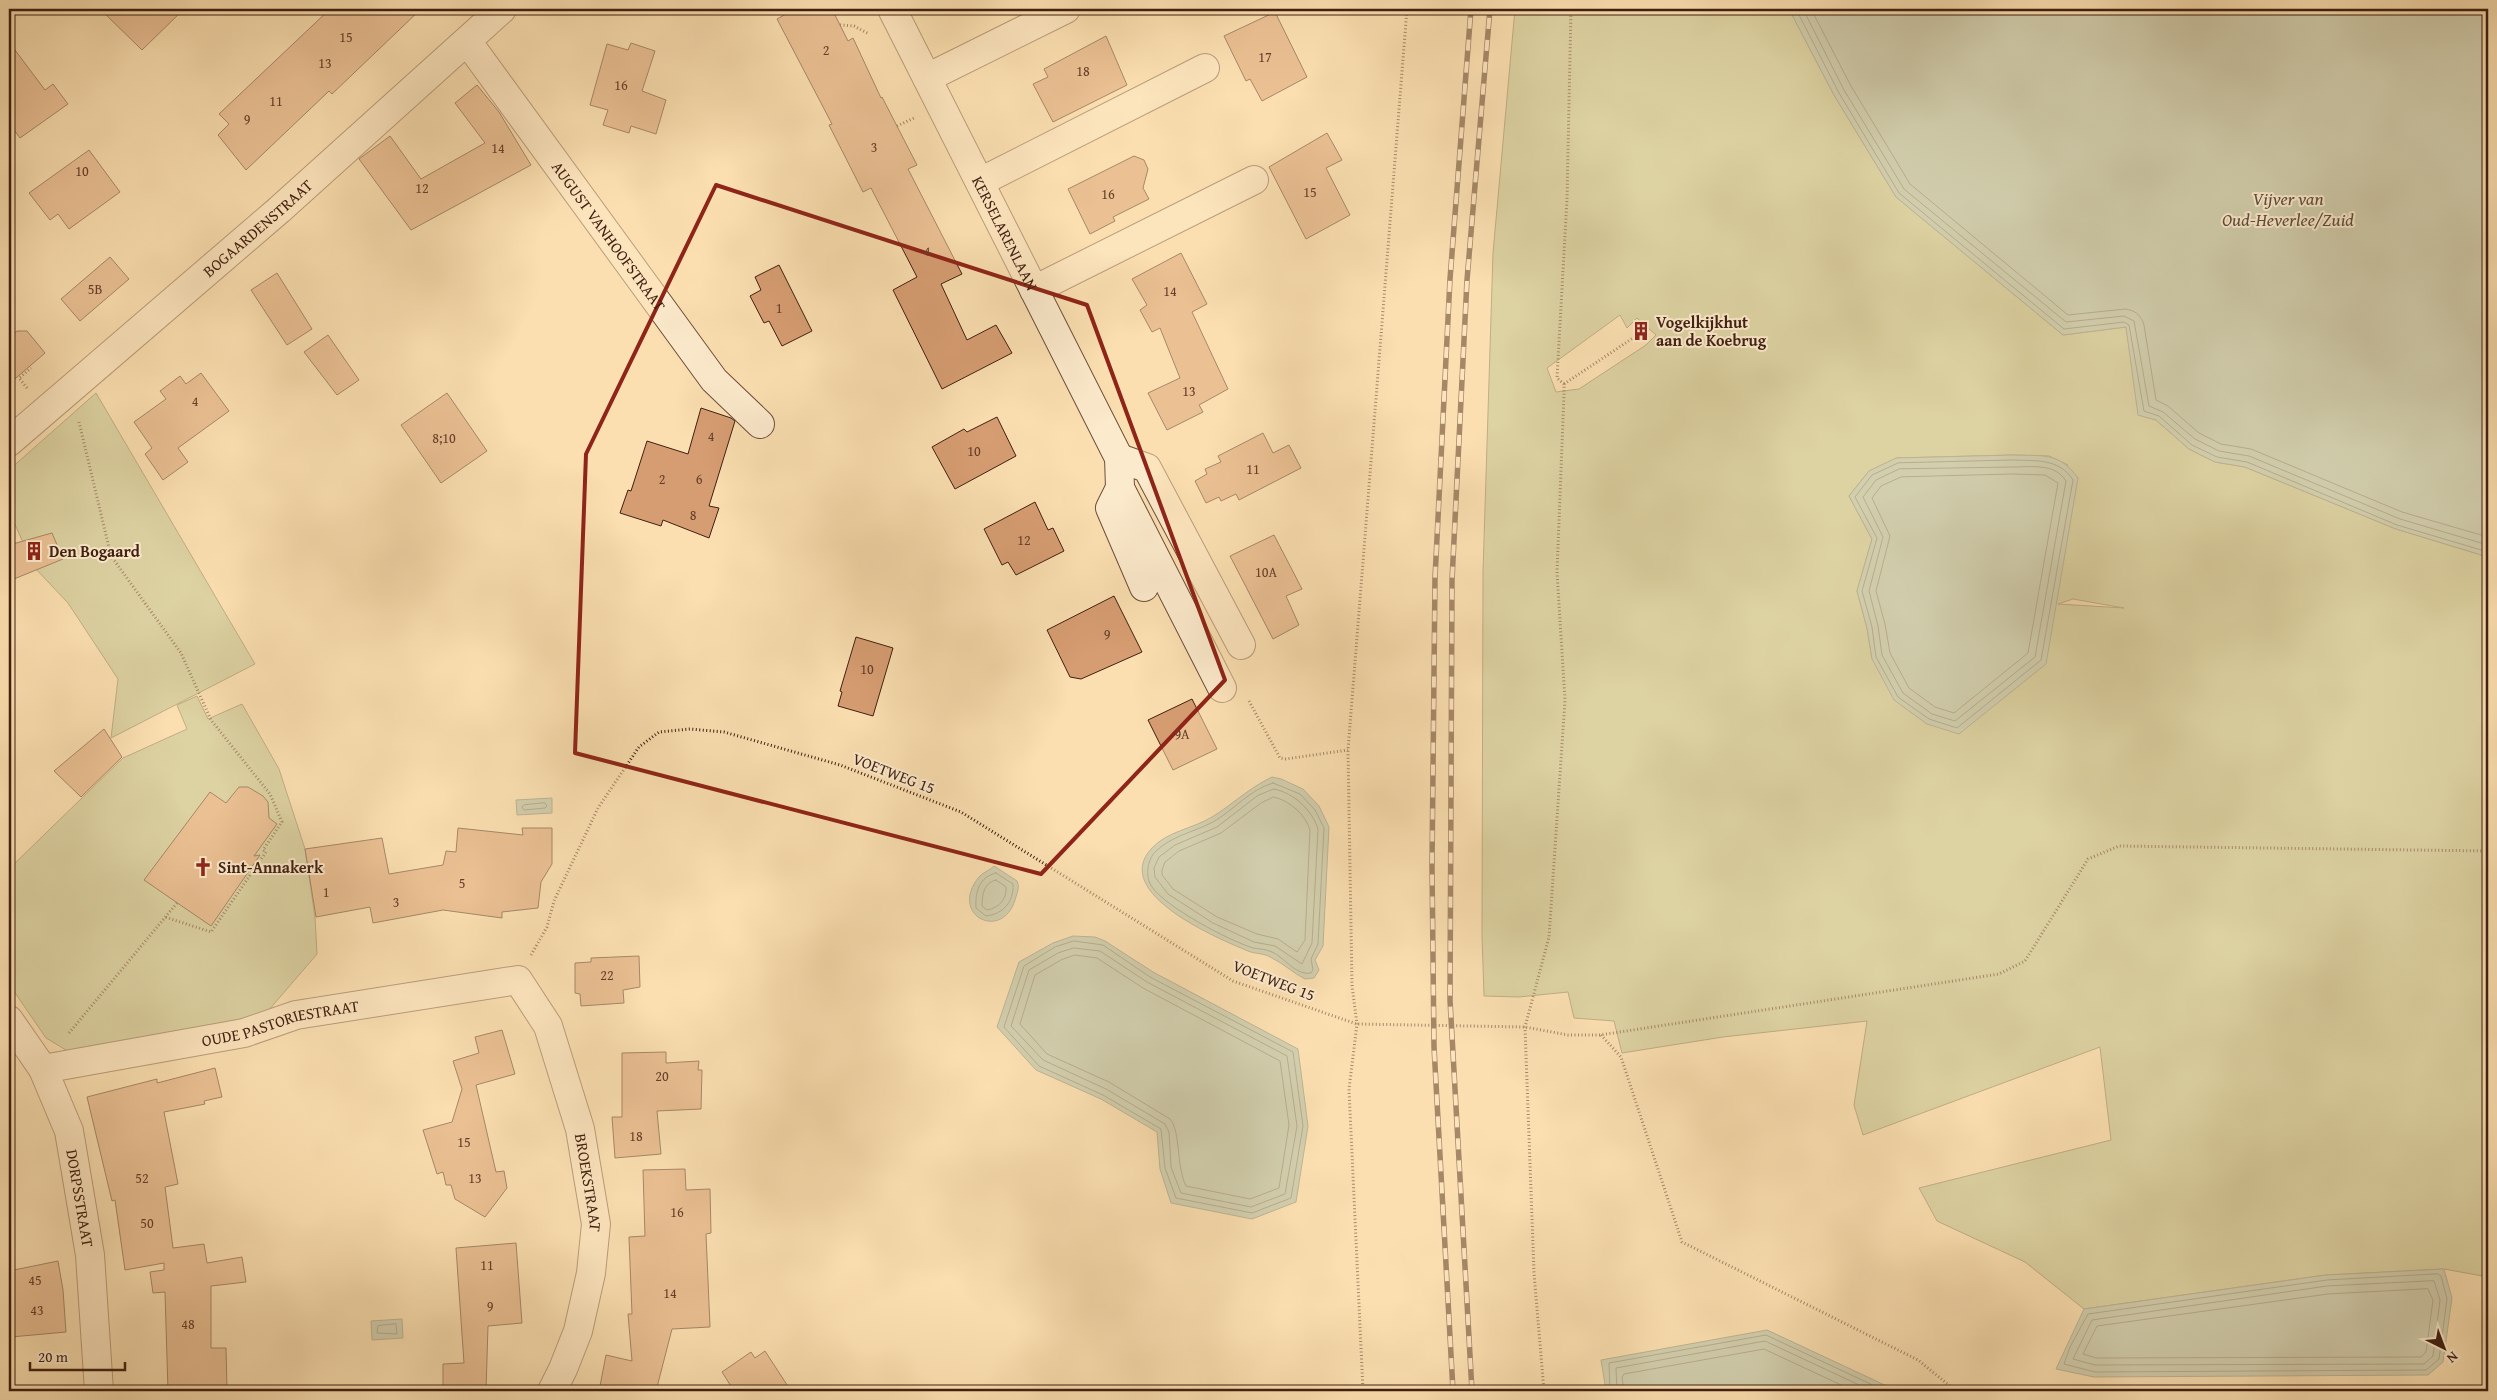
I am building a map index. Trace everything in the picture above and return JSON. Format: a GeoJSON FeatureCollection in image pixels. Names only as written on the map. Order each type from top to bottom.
{"type":"FeatureCollection","features":[{"type":"Feature","properties":{"kind":"street","name":"BOGAARDENSTRAAT"},"geometry":{"type":"LineString","coordinates":[[9,442],[279,210],[502,9]]}},
{"type":"Feature","properties":{"kind":"street","name":"KERSELARENLAAN"},"geometry":{"type":"LineString","coordinates":[[892,9],[1119,458]]}},
{"type":"Feature","properties":{"kind":"street"},"geometry":{"type":"LineString","coordinates":[[927,78],[1066,9]]}},
{"type":"Feature","properties":{"kind":"street","name":"AUGUST VANHOOFSTRAAT"},"geometry":{"type":"LineString","coordinates":[[466,41],[714,380],[760,424]]}},
{"type":"Feature","properties":{"kind":"street"},"geometry":{"type":"LineString","coordinates":[[980,182],[1205,68]]}},
{"type":"Feature","properties":{"kind":"street"},"geometry":{"type":"LineString","coordinates":[[1034,290],[1254,180]]}},
{"type":"Feature","properties":{"kind":"street"},"geometry":{"type":"LineString","coordinates":[[1222,688],[1120,488],[1119,458],[1147,468],[1241,645]]}},
{"type":"Feature","properties":{"kind":"street"},"geometry":{"type":"LineString","coordinates":[[1120,488],[1110,508],[1144,587]]}},
{"type":"Feature","properties":{"kind":"street","name":"OUDE PASTORIESTRAAT"},"geometry":{"type":"LineString","coordinates":[[37,1062],[244,1033],[296,1015],[518,980]]}},
{"type":"Feature","properties":{"kind":"street","name":"BROEKSTRAAT"},"geometry":{"type":"LineString","coordinates":[[518,980],[548,1026],[551,1035],[580,1129],[596,1224],[591,1273],[578,1330],[552,1391]]}},
{"type":"Feature","properties":{"kind":"street","name":"DORPSSTRAAT"},"geometry":{"type":"LineString","coordinates":[[9,1020],[37,1062],[69,1132],[90,1255],[99,1391]]}},
{"type":"Feature","properties":{"kind":"path"},"geometry":{"type":"LineString","coordinates":[[1363,1391],[1349,1089],[1357,1024],[1352,986],[1348,750],[1407,9]]}},
{"type":"Feature","properties":{"kind":"path"},"geometry":{"type":"LineString","coordinates":[[1564,384],[1557,378],[1567,199],[1571,9]]}},
{"type":"Feature","properties":{"kind":"path"},"geometry":{"type":"LineString","coordinates":[[840,25],[854,26],[869,34]]}},
{"type":"Feature","properties":{"kind":"path"},"geometry":{"type":"LineString","coordinates":[[897,126],[917,117]]}},
{"type":"Feature","properties":{"kind":"path"},"geometry":{"type":"LineString","coordinates":[[1564,384],[1636,336]]}},
{"type":"Feature","properties":{"kind":"path"},"geometry":{"type":"LineString","coordinates":[[19,378],[31,368]]}},
{"type":"Feature","properties":{"kind":"path"},"geometry":{"type":"LineString","coordinates":[[1544,1391],[1534,1273],[1525,1027],[1549,937],[1565,700],[1557,572],[1564,384]]}},
{"type":"Feature","properties":{"kind":"path"},"geometry":{"type":"LineString","coordinates":[[78,419],[111,556],[181,653],[211,720],[270,794],[282,822],[263,850],[266,852],[211,932],[165,917]]}},
{"type":"Feature","properties":{"kind":"path","name":"VOETWEG 15"},"geometry":{"type":"LineString","coordinates":[[518,980],[547,927],[554,901],[598,808],[639,747],[659,732],[690,729],[724,732],[840,765],[961,812],[1233,981],[1357,1024],[1525,1027],[1568,1035],[1600,1035],[1999,974],[2025,961],[2088,859],[2119,846],[2488,851]]}},
{"type":"Feature","properties":{"kind":"path"},"geometry":{"type":"LineString","coordinates":[[37,1062],[177,903]]}},
{"type":"Feature","properties":{"kind":"path"},"geometry":{"type":"LineString","coordinates":[[1600,1035],[1621,1057],[1682,1242],[1918,1360],[1956,1391]]}},
{"type":"Feature","properties":{"kind":"highlighted area"},"geometry":{"type":"Polygon","coordinates":[[[716,185],[1087,305],[1225,680],[1041,874],[575,753],[586,454],[716,185]]]}},
{"type":"Feature","properties":{"kind":"green space"},"geometry":{"type":"Polygon","coordinates":[[[1515,9],[1789,9],[1834,95],[1896,197],[2063,335],[2126,327],[2139,415],[2156,420],[2189,449],[2215,462],[2245,467],[2396,529],[2488,557],[2488,1277],[2444,1269],[2326,1275],[2084,1309],[2025,1262],[1937,1221],[1919,1188],[2111,1140],[2100,1047],[1863,1135],[1854,1105],[1867,1021],[1723,1037],[1622,1053],[1614,1021],[1574,1018],[1568,992],[1519,997],[1484,996],[1482,935],[1483,572],[1493,253],[1515,9]],[[1620,315],[1547,368],[1556,392],[1579,389],[1646,345],[1656,335],[1637,318],[1627,328],[1620,315]],[[2049,456],[1897,458],[1869,471],[1849,496],[1872,539],[1857,591],[1867,628],[1872,659],[2068,465],[2049,456]],[[2073,599],[2058,604],[2124,608],[2073,599]]]}},
{"type":"Feature","properties":{"kind":"green space"},"geometry":{"type":"Polygon","coordinates":[[[96,393],[255,664],[111,738],[118,679],[68,603],[34,567],[9,511],[9,470],[96,393]]]}},
{"type":"Feature","properties":{"kind":"green space"},"geometry":{"type":"Polygon","coordinates":[[[197,696],[208,719],[242,704],[279,769],[305,849],[315,917],[317,954],[256,1025],[71,1053],[46,1038],[9,984],[9,869],[123,758],[187,729],[177,705],[197,696]]]}},
{"type":"Feature","properties":{"kind":"water","name":"Vijver van Oud-Heverlee/Zuid"},"geometry":{"type":"Polygon","coordinates":[[[1789,9],[2488,9],[2488,557],[2396,529],[2245,467],[2215,462],[2189,449],[2156,420],[2138,415],[2126,327],[2063,335],[1896,197],[1834,95],[1789,9]]]}},
{"type":"Feature","properties":{"kind":"water"},"geometry":{"type":"Polygon","coordinates":[[[2013,455],[2050,457],[2064,464],[2078,478],[2046,664],[1959,734],[1927,724],[1894,700],[1872,659],[1867,628],[1857,591],[1872,539],[1849,496],[1869,471],[1896,458],[2013,455]]]}},
{"type":"Feature","properties":{"kind":"water"},"geometry":{"type":"Polygon","coordinates":[[[1272,777],[1303,789],[1319,806],[1329,827],[1323,946],[1315,960],[1319,970],[1314,978],[1305,979],[1268,956],[1248,951],[1194,925],[1173,912],[1156,897],[1145,881],[1143,865],[1152,848],[1158,842],[1212,817],[1272,777]]]}},
{"type":"Feature","properties":{"kind":"water"},"geometry":{"type":"Polygon","coordinates":[[[552,798],[552,813],[517,815],[516,800],[552,798]]]}},
{"type":"Feature","properties":{"kind":"water"},"geometry":{"type":"Polygon","coordinates":[[[994,866],[1017,881],[1018,888],[1015,900],[1008,913],[1000,919],[990,921],[980,919],[973,912],[970,903],[971,891],[979,877],[994,866]]]}},
{"type":"Feature","properties":{"kind":"water"},"geometry":{"type":"Polygon","coordinates":[[[1073,936],[1095,937],[1105,941],[1153,972],[1298,1049],[1308,1126],[1296,1202],[1252,1219],[1171,1203],[1160,1169],[1157,1132],[1101,1099],[1036,1070],[997,1027],[1019,962],[1053,943],[1073,936]]]}},
{"type":"Feature","properties":{"kind":"water"},"geometry":{"type":"Polygon","coordinates":[[[2444,1269],[2452,1298],[2443,1362],[2428,1375],[2094,1377],[2056,1369],[2084,1309],[2326,1275],[2444,1269]]]}},
{"type":"Feature","properties":{"kind":"water"},"geometry":{"type":"Polygon","coordinates":[[[402,1319],[403,1338],[372,1340],[371,1321],[402,1319]]]}},
{"type":"Feature","properties":{"kind":"water"},"geometry":{"type":"Polygon","coordinates":[[[1767,1330],[1889,1387],[1883,1391],[1606,1391],[1601,1360],[1767,1330]]]}},
{"type":"Feature","properties":{"kind":"water"},"geometry":{"type":"Polygon","coordinates":[[[415,1387],[416,1391],[373,1391],[373,1388],[415,1387]]]}},
{"type":"Feature","properties":{"kind":"building"},"geometry":{"type":"Polygon","coordinates":[[[100,9],[184,9],[142,50],[100,9]]]}},
{"type":"Feature","properties":{"kind":"building"},"geometry":{"type":"Polygon","coordinates":[[[330,9],[421,9],[332,94],[329,91],[246,170],[218,135],[229,124],[219,114],[330,9]]]}},
{"type":"Feature","properties":{"kind":"building"},"geometry":{"type":"Polygon","coordinates":[[[795,9],[832,9],[848,41],[853,38],[881,98],[917,165],[908,169],[962,274],[941,284],[967,340],[996,325],[1012,353],[942,389],[893,290],[917,277],[871,188],[863,192],[829,125],[832,124],[777,19],[795,9]]]}},
{"type":"Feature","properties":{"kind":"building"},"geometry":{"type":"Polygon","coordinates":[[[1275,12],[1307,77],[1262,101],[1250,79],[1246,81],[1224,36],[1275,12]]]}},
{"type":"Feature","properties":{"kind":"building"},"geometry":{"type":"Polygon","coordinates":[[[1106,36],[1127,85],[1053,122],[1033,84],[1048,77],[1044,69],[1106,36]]]}},
{"type":"Feature","properties":{"kind":"building"},"geometry":{"type":"Polygon","coordinates":[[[9,42],[45,90],[53,84],[68,104],[20,138],[9,123],[9,42]]]}},
{"type":"Feature","properties":{"kind":"building"},"geometry":{"type":"Polygon","coordinates":[[[631,43],[655,51],[642,91],[666,100],[656,134],[631,126],[629,133],[603,125],[608,110],[590,105],[607,44],[628,50],[631,43]]]}},
{"type":"Feature","properties":{"kind":"building"},"geometry":{"type":"Polygon","coordinates":[[[477,85],[499,112],[531,165],[411,230],[359,159],[390,136],[421,179],[485,143],[455,103],[477,85]]]}},
{"type":"Feature","properties":{"kind":"building"},"geometry":{"type":"Polygon","coordinates":[[[1327,133],[1342,160],[1326,168],[1350,215],[1306,239],[1269,167],[1327,133]]]}},
{"type":"Feature","properties":{"kind":"building"},"geometry":{"type":"Polygon","coordinates":[[[89,150],[120,192],[69,229],[58,214],[50,220],[29,193],[89,150]]]}},
{"type":"Feature","properties":{"kind":"building"},"geometry":{"type":"Polygon","coordinates":[[[1134,156],[1144,160],[1148,169],[1143,188],[1149,199],[1113,217],[1115,221],[1090,234],[1068,189],[1134,156]]]}},
{"type":"Feature","properties":{"kind":"building"},"geometry":{"type":"Polygon","coordinates":[[[1181,253],[1207,304],[1192,312],[1228,389],[1199,405],[1203,412],[1167,430],[1148,393],[1180,378],[1160,328],[1152,332],[1140,310],[1147,305],[1132,279],[1181,253]]]}},
{"type":"Feature","properties":{"kind":"building"},"geometry":{"type":"Polygon","coordinates":[[[110,257],[129,279],[80,321],[61,299],[110,257]]]}},
{"type":"Feature","properties":{"kind":"building"},"geometry":{"type":"Polygon","coordinates":[[[779,265],[812,331],[782,346],[769,321],[764,323],[750,296],[761,290],[755,277],[779,265]]]}},
{"type":"Feature","properties":{"kind":"building"},"geometry":{"type":"Polygon","coordinates":[[[277,273],[312,329],[287,345],[251,290],[277,273]]]}},
{"type":"Feature","properties":{"kind":"building"},"geometry":{"type":"Polygon","coordinates":[[[17,331],[27,331],[45,353],[9,384],[9,338],[17,331]]]}},
{"type":"Feature","properties":{"kind":"building"},"geometry":{"type":"Polygon","coordinates":[[[328,335],[359,380],[337,395],[304,352],[328,335]]]}},
{"type":"Feature","properties":{"kind":"building"},"geometry":{"type":"Polygon","coordinates":[[[201,373],[229,411],[178,448],[188,462],[163,480],[145,454],[152,448],[134,422],[166,399],[160,391],[180,376],[186,384],[201,373]]]}},
{"type":"Feature","properties":{"kind":"building"},"geometry":{"type":"Polygon","coordinates":[[[447,393],[487,451],[441,483],[401,425],[447,393]]]}},
{"type":"Feature","properties":{"kind":"building"},"geometry":{"type":"Polygon","coordinates":[[[701,408],[735,421],[709,506],[719,508],[709,538],[663,520],[661,526],[620,513],[628,490],[631,491],[647,441],[688,454],[701,408]]]}},
{"type":"Feature","properties":{"kind":"building"},"geometry":{"type":"Polygon","coordinates":[[[997,417],[1016,456],[955,489],[932,447],[964,429],[967,432],[997,417]]]}},
{"type":"Feature","properties":{"kind":"building"},"geometry":{"type":"Polygon","coordinates":[[[1263,433],[1273,453],[1289,445],[1301,468],[1239,500],[1236,494],[1221,501],[1219,497],[1206,503],[1195,481],[1207,474],[1205,469],[1221,462],[1218,456],[1263,433]]]}},
{"type":"Feature","properties":{"kind":"building"},"geometry":{"type":"Polygon","coordinates":[[[1035,502],[1048,530],[1053,528],[1064,551],[1016,575],[1008,562],[1002,565],[984,529],[1035,502]]]}},
{"type":"Feature","properties":{"kind":"building","name":"Den Bogaard"},"geometry":{"type":"Polygon","coordinates":[[[52,533],[63,559],[9,581],[9,545],[52,533]]]}},
{"type":"Feature","properties":{"kind":"building"},"geometry":{"type":"Polygon","coordinates":[[[1274,535],[1302,589],[1286,596],[1299,625],[1273,639],[1230,556],[1274,535]]]}},
{"type":"Feature","properties":{"kind":"building"},"geometry":{"type":"Polygon","coordinates":[[[1114,596],[1142,652],[1081,679],[1070,677],[1047,630],[1114,596]]]}},
{"type":"Feature","properties":{"kind":"building"},"geometry":{"type":"Polygon","coordinates":[[[856,637],[893,648],[873,716],[838,706],[842,692],[840,691],[856,637]]]}},
{"type":"Feature","properties":{"kind":"building"},"geometry":{"type":"Polygon","coordinates":[[[1192,699],[1217,749],[1173,770],[1148,720],[1192,699]]]}},
{"type":"Feature","properties":{"kind":"building"},"geometry":{"type":"Polygon","coordinates":[[[104,729],[122,757],[81,797],[54,771],[104,729]]]}},
{"type":"Feature","properties":{"kind":"building","name":"Sint-Annakerk"},"geometry":{"type":"Polygon","coordinates":[[[239,787],[248,787],[263,796],[268,802],[269,818],[277,824],[254,856],[260,855],[211,926],[144,880],[210,792],[226,803],[239,787]]]}},
{"type":"Feature","properties":{"kind":"building"},"geometry":{"type":"Polygon","coordinates":[[[458,828],[523,835],[522,828],[552,828],[552,864],[541,882],[538,908],[502,912],[502,918],[443,910],[373,923],[370,907],[316,917],[305,849],[382,838],[389,874],[443,865],[446,851],[456,852],[458,828]]]}},
{"type":"Feature","properties":{"kind":"building"},"geometry":{"type":"Polygon","coordinates":[[[639,956],[640,987],[623,990],[624,1003],[581,1006],[580,994],[575,993],[575,963],[591,962],[591,958],[639,956]]]}},
{"type":"Feature","properties":{"kind":"building"},"geometry":{"type":"Polygon","coordinates":[[[502,1030],[515,1074],[476,1085],[496,1172],[504,1171],[507,1188],[485,1217],[455,1199],[451,1185],[446,1185],[443,1172],[437,1174],[423,1130],[452,1122],[462,1089],[453,1061],[479,1053],[475,1037],[502,1030]]]}},
{"type":"Feature","properties":{"kind":"building"},"geometry":{"type":"Polygon","coordinates":[[[666,1052],[666,1063],[699,1061],[698,1070],[702,1070],[701,1109],[657,1111],[661,1154],[615,1158],[612,1117],[622,1117],[622,1053],[666,1052]]]}},
{"type":"Feature","properties":{"kind":"building"},"geometry":{"type":"Polygon","coordinates":[[[215,1068],[222,1097],[204,1101],[205,1104],[164,1112],[178,1184],[165,1187],[173,1248],[204,1244],[207,1263],[242,1257],[246,1282],[211,1286],[211,1348],[226,1348],[227,1391],[168,1391],[165,1292],[153,1293],[150,1272],[164,1270],[164,1263],[125,1270],[115,1200],[112,1201],[87,1097],[157,1079],[157,1083],[215,1068]]]}},
{"type":"Feature","properties":{"kind":"building"},"geometry":{"type":"Polygon","coordinates":[[[685,1169],[686,1190],[710,1189],[711,1233],[706,1234],[710,1327],[672,1329],[656,1391],[599,1391],[606,1355],[632,1361],[628,1314],[632,1314],[629,1237],[645,1236],[643,1170],[685,1169]]]}},
{"type":"Feature","properties":{"kind":"building"},"geometry":{"type":"Polygon","coordinates":[[[516,1243],[522,1323],[488,1326],[486,1391],[443,1391],[443,1364],[464,1363],[456,1248],[516,1243]]]}},
{"type":"Feature","properties":{"kind":"building"},"geometry":{"type":"Polygon","coordinates":[[[58,1261],[63,1290],[66,1332],[11,1337],[9,1271],[58,1261]]]}},
{"type":"Feature","properties":{"kind":"building"},"geometry":{"type":"Polygon","coordinates":[[[765,1351],[791,1391],[734,1391],[722,1372],[751,1352],[755,1358],[765,1351]]]}},
{"type":"Feature","properties":{"kind":"railway"},"geometry":{"type":"LineString","coordinates":[[1453,1391],[1434,1047],[1432,866],[1435,578],[1450,279],[1471,9]]}},
{"type":"Feature","properties":{"kind":"railway"},"geometry":{"type":"LineString","coordinates":[[1472,1391],[1450,1000],[1452,580],[1467,280],[1490,9]]}},
{"type":"Feature","properties":{"kind":"place","name":"Vogelkijkhut aan de Koebrug"},"geometry":{"type":"Point","coordinates":[1641,331]}},
{"type":"Feature","properties":{"kind":"place","name":"Den Bogaard"},"geometry":{"type":"Point","coordinates":[34,551]}},
{"type":"Feature","properties":{"kind":"place","name":"Sint-Annakerk"},"geometry":{"type":"Point","coordinates":[203,867]}}]}
